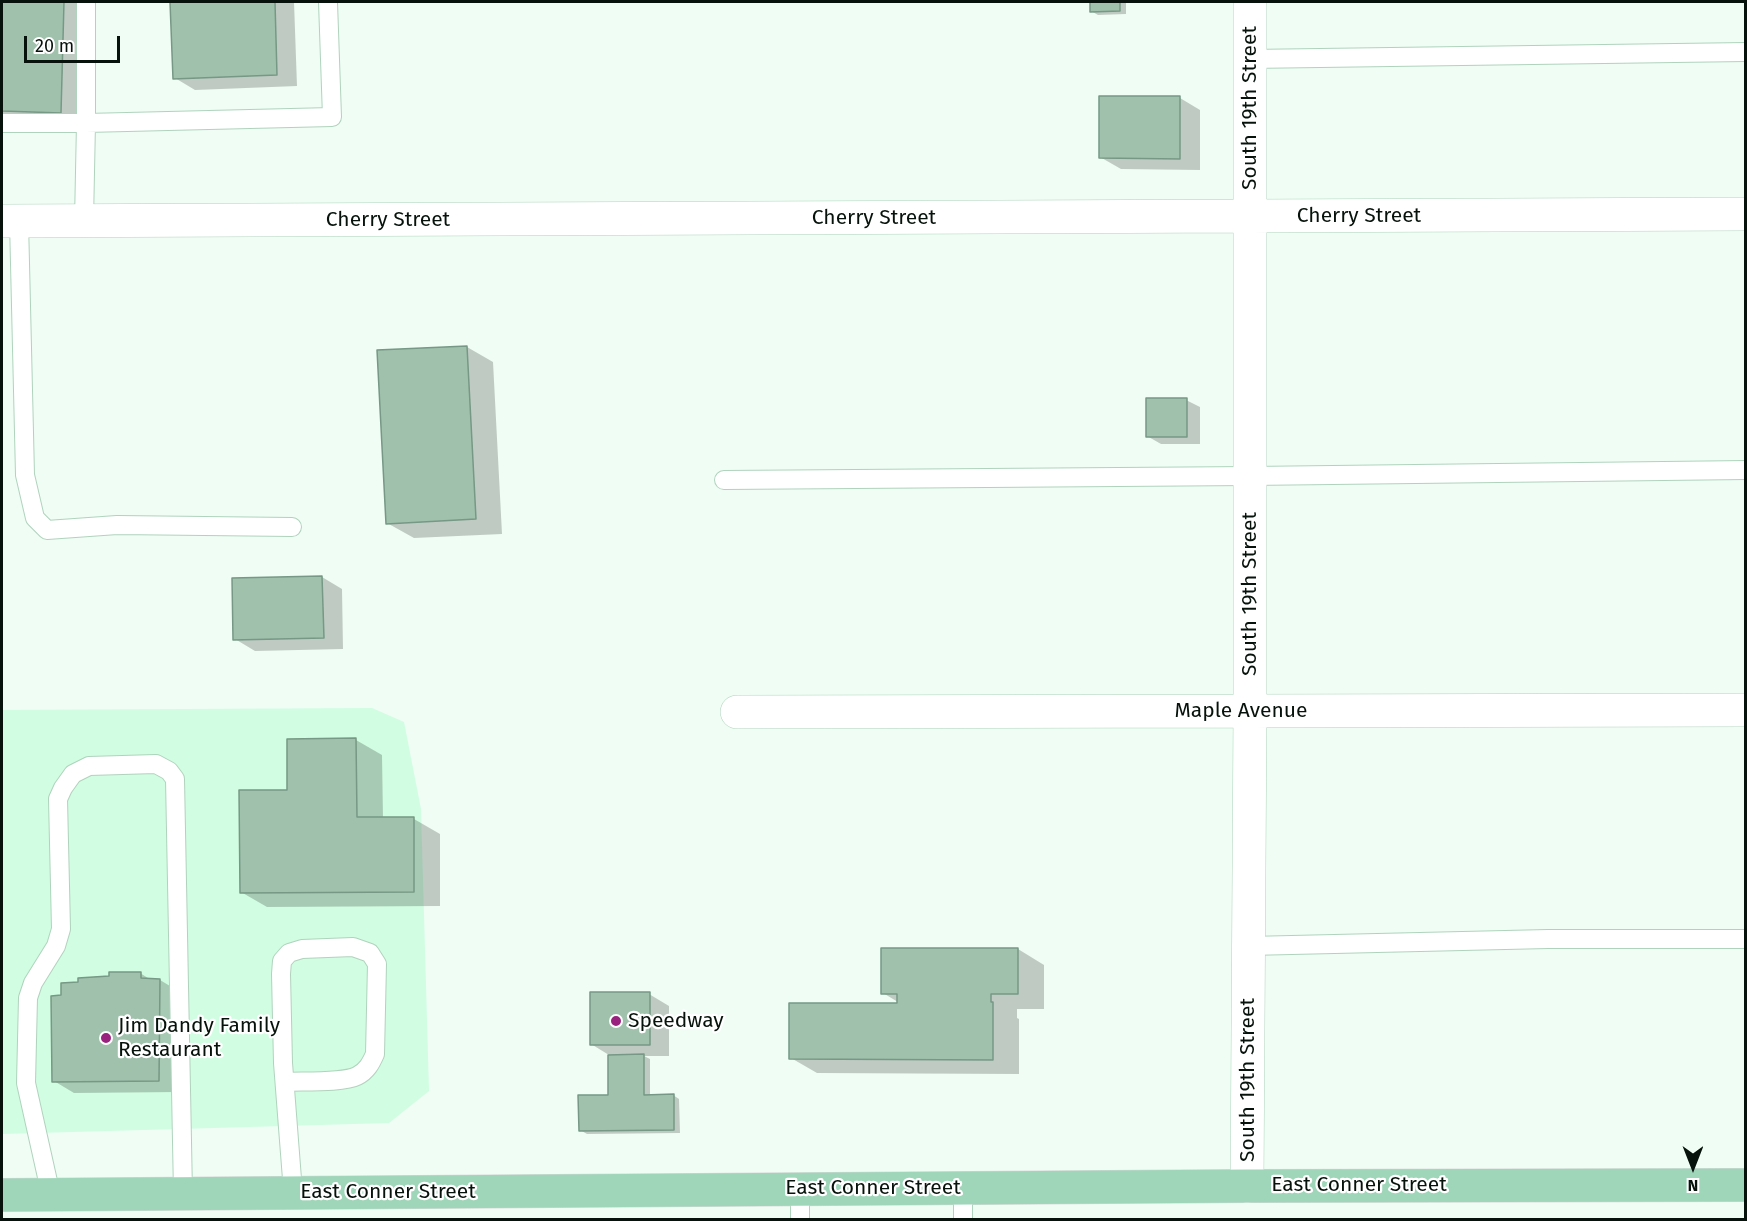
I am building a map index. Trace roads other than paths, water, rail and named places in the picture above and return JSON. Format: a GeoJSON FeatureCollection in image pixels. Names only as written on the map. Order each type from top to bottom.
{"type":"FeatureCollection","features":[{"type":"Feature","properties":{"kind":"main road","name":"East Conner Street"},"geometry":{"type":"LineString","coordinates":[[2,1195],[293,1192],[800,1204],[963,1204],[1247,1186],[1746,1185]]}},
{"type":"Feature","properties":{"kind":"street","name":"South 19th Street"},"geometry":{"type":"LineString","coordinates":[[1247,1186],[1250,2]]}},
{"type":"Feature","properties":{"kind":"street","name":"Cherry Street"},"geometry":{"type":"LineString","coordinates":[[10,221],[1746,214]]}},
{"type":"Feature","properties":{"kind":"street","name":"Maple Avenue"},"geometry":{"type":"LineString","coordinates":[[737,712],[1746,710]]}},
{"type":"Feature","properties":{"kind":"lane"},"geometry":{"type":"LineString","coordinates":[[84,221],[86,2]]}},
{"type":"Feature","properties":{"kind":"lane"},"geometry":{"type":"LineString","coordinates":[[2,123],[332,117],[328,2]]}},
{"type":"Feature","properties":{"kind":"lane"},"geometry":{"type":"LineString","coordinates":[[1249,59],[1746,52]]}},
{"type":"Feature","properties":{"kind":"lane"},"geometry":{"type":"LineString","coordinates":[[10,221],[25,475],[34,518],[47,530],[117,525],[292,527]]}},
{"type":"Feature","properties":{"kind":"lane"},"geometry":{"type":"LineString","coordinates":[[724,480],[1746,470]]}},
{"type":"Feature","properties":{"kind":"lane"},"geometry":{"type":"LineString","coordinates":[[51,1194],[26,1083],[28,998],[33,983],[56,946],[61,929],[58,799],[73,774],[89,766],[156,764],[169,771],[175,778],[183,1193]]}},
{"type":"Feature","properties":{"kind":"lane"},"geometry":{"type":"LineString","coordinates":[[1249,946],[1548,939],[1746,939]]}},
{"type":"Feature","properties":{"kind":"lane"},"geometry":{"type":"LineString","coordinates":[[285,1082],[356,1077],[370,1066],[375,1054],[377,964],[370,953],[353,947],[302,949],[289,953],[282,961],[285,1082],[293,1192]]}},
{"type":"Feature","properties":{"kind":"place","name":"Speedway"},"geometry":{"type":"Point","coordinates":[616,1021]}},
{"type":"Feature","properties":{"kind":"place","name":"Jim Dandy Family Restaurant"},"geometry":{"type":"Point","coordinates":[106,1038]}}]}
